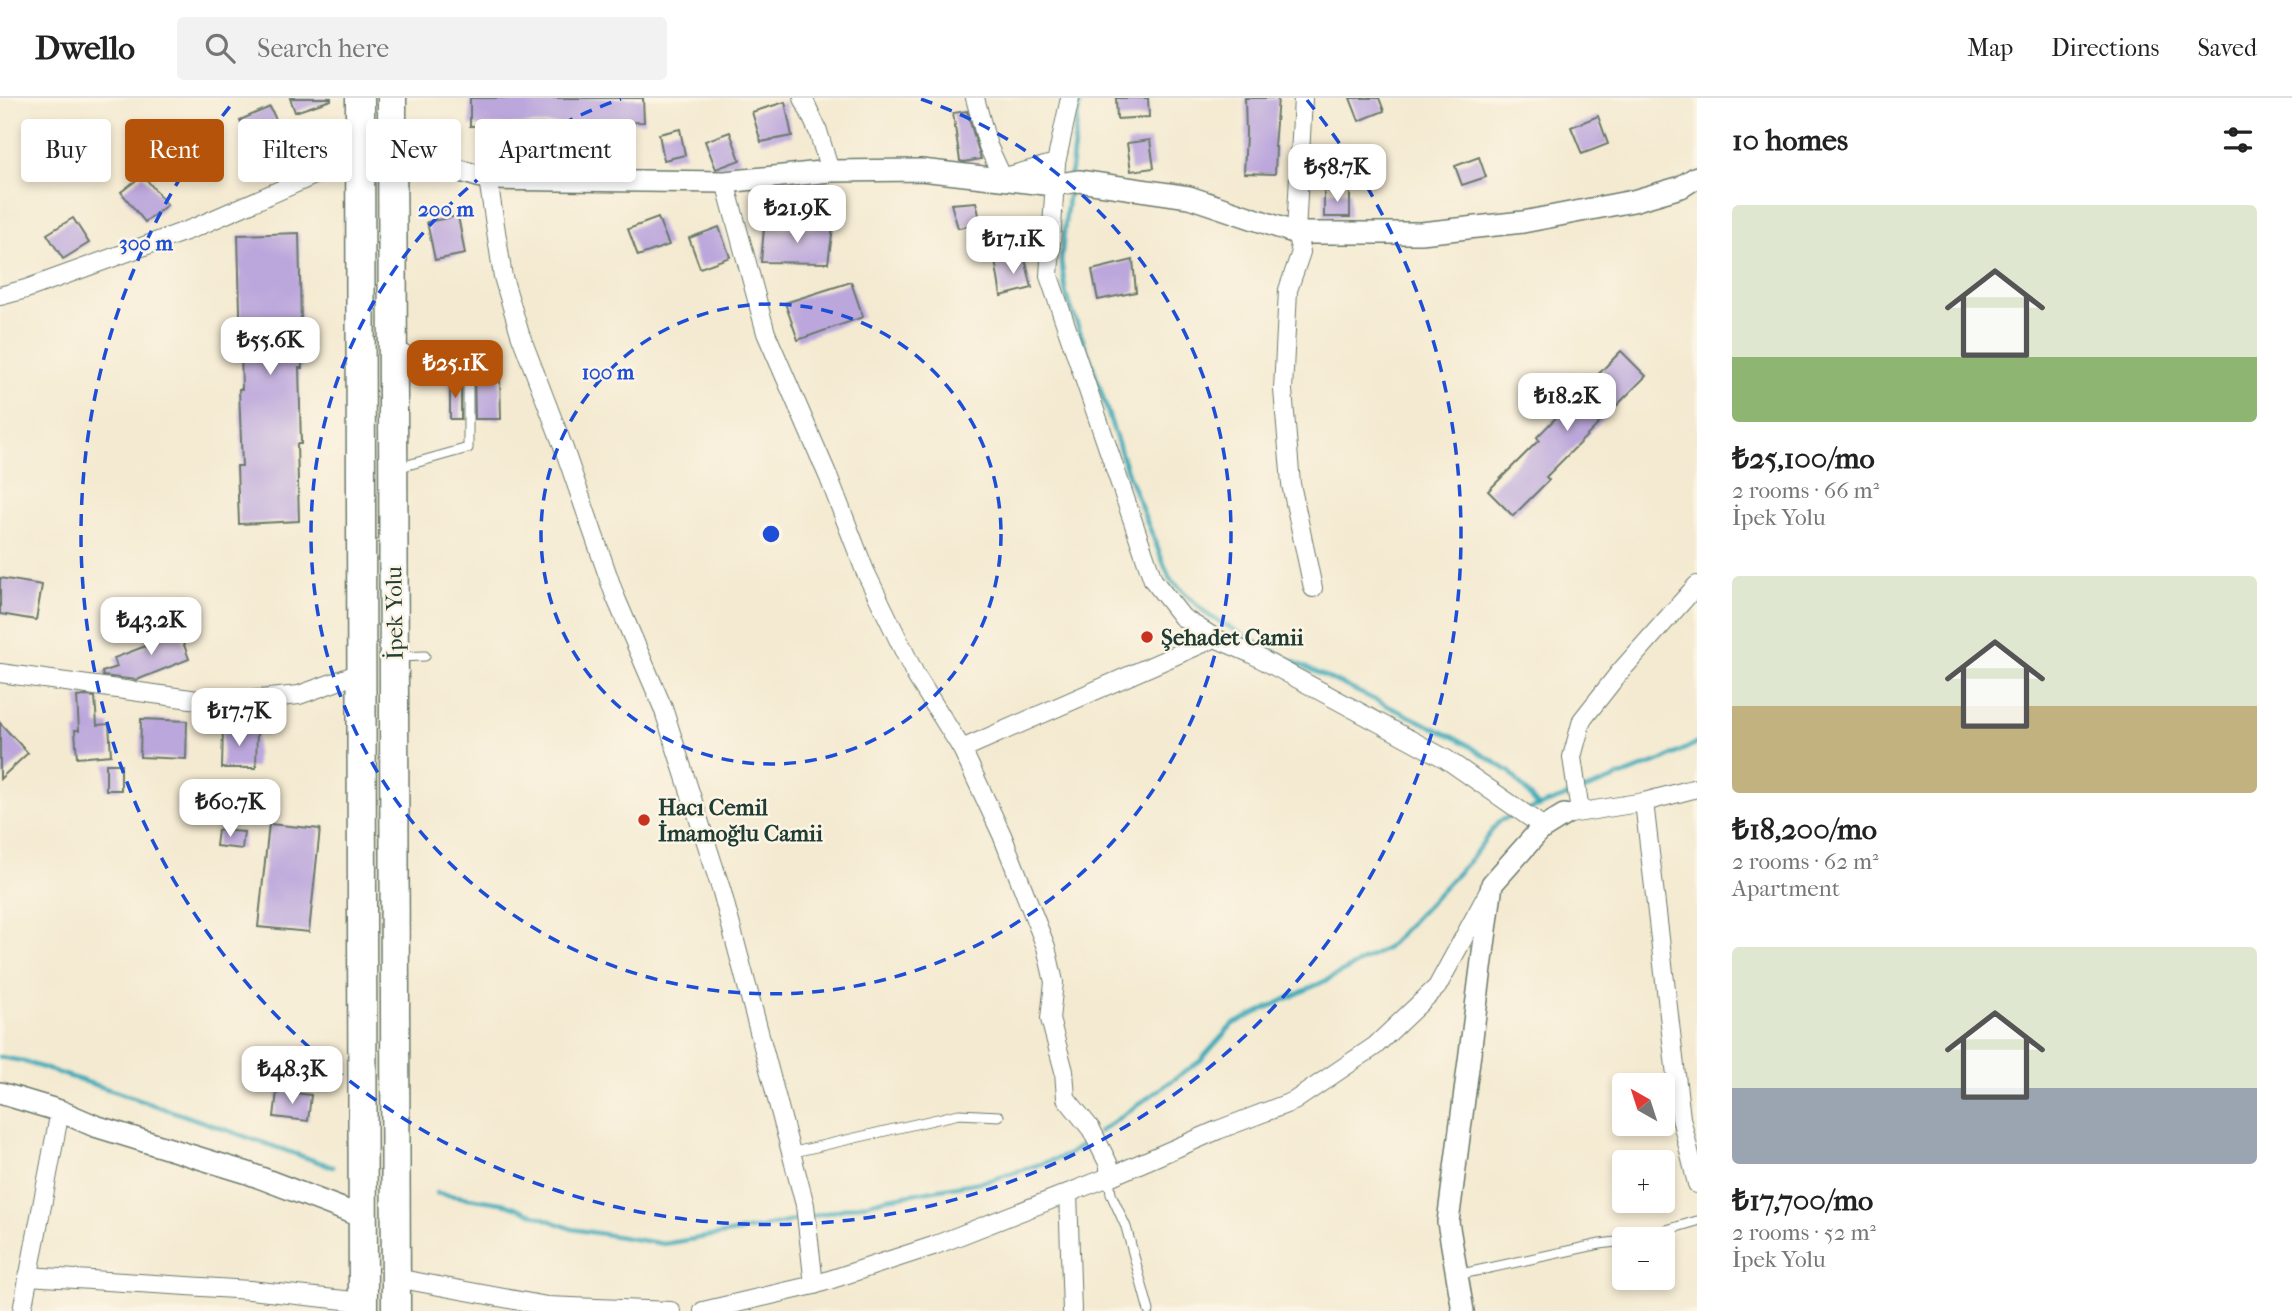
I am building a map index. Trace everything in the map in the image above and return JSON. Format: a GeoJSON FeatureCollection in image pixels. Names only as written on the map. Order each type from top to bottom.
{"type":"FeatureCollection","features":[{"type":"Feature","properties":{"kind":"highway","name":"İpek Yolu"},"geometry":{"type":"LineString","coordinates":[[360,98],[363,1207]]}},
{"type":"Feature","properties":{"kind":"highway","name":"İpek Yolu"},"geometry":{"type":"LineString","coordinates":[[392,98],[392,119]]}},
{"type":"Feature","properties":{"kind":"highway","name":"İpek Yolu"},"geometry":{"type":"LineString","coordinates":[[392,182],[396,1278]]}},
{"type":"Feature","properties":{"kind":"highway"},"geometry":{"type":"LineString","coordinates":[[363,1207],[363,1306]]}},
{"type":"Feature","properties":{"kind":"highway"},"geometry":{"type":"LineString","coordinates":[[396,1278],[396,1311]]}},
{"type":"Feature","properties":{"kind":"street"},"geometry":{"type":"LineString","coordinates":[[803,98],[818,131],[830,170]]}},
{"type":"Feature","properties":{"kind":"street"},"geometry":{"type":"LineString","coordinates":[[975,98],[988,146],[1001,174],[1005,177],[1056,163]]}},
{"type":"Feature","properties":{"kind":"street"},"geometry":{"type":"LineString","coordinates":[[1070,98],[1053,185],[1049,276],[1153,580],[1182,617],[1215,638],[1252,654],[1435,752],[1539,826]]}},
{"type":"Feature","properties":{"kind":"street"},"geometry":{"type":"LineString","coordinates":[[1303,98],[1296,233],[1301,252],[1288,290],[1283,390],[1291,484],[1313,588]]}},
{"type":"Feature","properties":{"kind":"street"},"geometry":{"type":"LineString","coordinates":[[0,296],[194,228],[360,155]]}},
{"type":"Feature","properties":{"kind":"street"},"geometry":{"type":"LineString","coordinates":[[636,181],[724,182],[830,170],[921,170],[1053,185],[1079,181],[1189,197],[1296,233],[1422,233],[1523,222],[1633,201],[1681,187],[1697,177]]}},
{"type":"Feature","properties":{"kind":"street"},"geometry":{"type":"LineString","coordinates":[[489,182],[503,277],[520,334],[563,446],[615,596],[663,708],[722,892],[805,1206],[814,1285]]}},
{"type":"Feature","properties":{"kind":"street"},"geometry":{"type":"LineString","coordinates":[[724,182],[765,333],[829,478],[865,571],[916,676],[962,749],[1002,835],[1046,947],[1054,982],[1050,1019],[1064,1071],[1066,1098],[1091,1129],[1109,1165],[1109,1177]]}},
{"type":"Feature","properties":{"kind":"street"},"geometry":{"type":"LineString","coordinates":[[1574,809],[1572,757],[1582,720],[1697,585]]}},
{"type":"Feature","properties":{"kind":"street"},"geometry":{"type":"LineString","coordinates":[[962,749],[1215,638]]}},
{"type":"Feature","properties":{"kind":"street"},"geometry":{"type":"LineString","coordinates":[[0,673],[220,703],[299,695],[363,672]]}},
{"type":"Feature","properties":{"kind":"street"},"geometry":{"type":"LineString","coordinates":[[703,1311],[814,1285],[933,1246],[1294,1101],[1375,1046],[1437,987],[1492,884],[1539,826],[1574,809],[1644,802],[1697,788]]}},
{"type":"Feature","properties":{"kind":"street"},"geometry":{"type":"LineString","coordinates":[[1644,802],[1681,1118],[1697,1184]]}},
{"type":"Feature","properties":{"kind":"street"},"geometry":{"type":"LineString","coordinates":[[1463,1311],[1448,1222],[1492,884]]}},
{"type":"Feature","properties":{"kind":"street"},"geometry":{"type":"LineString","coordinates":[[0,1093],[60,1111],[95,1126],[363,1207]]}},
{"type":"Feature","properties":{"kind":"street"},"geometry":{"type":"LineString","coordinates":[[22,1311],[60,1111]]}},
{"type":"Feature","properties":{"kind":"street"},"geometry":{"type":"LineString","coordinates":[[1068,1193],[1072,1311]]}},
{"type":"Feature","properties":{"kind":"street"},"geometry":{"type":"LineString","coordinates":[[28,1276],[250,1290],[363,1306]]}},
{"type":"Feature","properties":{"kind":"street"},"geometry":{"type":"LineString","coordinates":[[396,1278],[547,1306],[671,1311]]}},
{"type":"Feature","properties":{"kind":"lane"},"geometry":{"type":"LineString","coordinates":[[392,345],[468,379],[468,448],[392,469]]}},
{"type":"Feature","properties":{"kind":"lane"},"geometry":{"type":"LineString","coordinates":[[394,657],[425,656]]}},
{"type":"Feature","properties":{"kind":"lane"},"geometry":{"type":"LineString","coordinates":[[790,1153],[959,1114],[999,1116]]}},
{"type":"Feature","properties":{"kind":"lane"},"geometry":{"type":"LineString","coordinates":[[1109,1177],[1111,1194],[1126,1227],[1149,1311]]}},
{"type":"Feature","properties":{"kind":"lane"},"geometry":{"type":"LineString","coordinates":[[1675,1227],[1697,1221]]}},
{"type":"Feature","properties":{"kind":"lane"},"geometry":{"type":"LineString","coordinates":[[1457,1275],[1612,1242]]}},
{"type":"Feature","properties":{"kind":"building"},"geometry":{"type":"Polygon","coordinates":[[[290,98],[331,98],[331,100],[295,112],[290,98]]]}},
{"type":"Feature","properties":{"kind":"building"},"geometry":{"type":"Polygon","coordinates":[[[470,98],[643,98],[644,122],[636,122],[636,119],[475,119],[475,126],[470,126],[470,98]]]}},
{"type":"Feature","properties":{"kind":"building"},"geometry":{"type":"Polygon","coordinates":[[[1116,98],[1148,98],[1149,117],[1117,119],[1116,98]]]}},
{"type":"Feature","properties":{"kind":"building"},"geometry":{"type":"Polygon","coordinates":[[[1245,98],[1278,98],[1275,174],[1244,173],[1245,98]]]}},
{"type":"Feature","properties":{"kind":"building"},"geometry":{"type":"Polygon","coordinates":[[[1350,98],[1379,98],[1384,111],[1359,121],[1350,98]]]}},
{"type":"Feature","properties":{"kind":"building"},"geometry":{"type":"Polygon","coordinates":[[[785,102],[792,136],[761,142],[752,112],[785,102]]]}},
{"type":"Feature","properties":{"kind":"building"},"geometry":{"type":"Polygon","coordinates":[[[270,107],[276,119],[242,119],[270,107]]]}},
{"type":"Feature","properties":{"kind":"building"},"geometry":{"type":"Polygon","coordinates":[[[967,111],[981,159],[964,162],[960,161],[953,113],[967,111]]]}},
{"type":"Feature","properties":{"kind":"building"},"geometry":{"type":"Polygon","coordinates":[[[1598,116],[1608,144],[1582,154],[1571,127],[1598,116]]]}},
{"type":"Feature","properties":{"kind":"building"},"geometry":{"type":"Polygon","coordinates":[[[680,129],[685,155],[664,160],[659,134],[680,129]]]}},
{"type":"Feature","properties":{"kind":"building"},"geometry":{"type":"Polygon","coordinates":[[[730,132],[740,160],[716,169],[705,141],[730,132]]]}},
{"type":"Feature","properties":{"kind":"building"},"geometry":{"type":"Polygon","coordinates":[[[1150,140],[1154,168],[1131,171],[1127,143],[1150,140]]]}},
{"type":"Feature","properties":{"kind":"building"},"geometry":{"type":"Polygon","coordinates":[[[1479,157],[1486,177],[1462,185],[1455,166],[1479,157]]]}},
{"type":"Feature","properties":{"kind":"building"},"geometry":{"type":"Polygon","coordinates":[[[134,182],[149,182],[167,205],[145,222],[121,192],[134,182]]]}},
{"type":"Feature","properties":{"kind":"building"},"geometry":{"type":"Polygon","coordinates":[[[1324,191],[1350,191],[1350,217],[1324,217],[1324,191]]]}},
{"type":"Feature","properties":{"kind":"building"},"geometry":{"type":"Polygon","coordinates":[[[976,202],[981,224],[958,228],[951,204],[976,202]]]}},
{"type":"Feature","properties":{"kind":"building"},"geometry":{"type":"Polygon","coordinates":[[[458,216],[465,254],[435,260],[427,222],[458,216]]]}},
{"type":"Feature","properties":{"kind":"building"},"geometry":{"type":"Polygon","coordinates":[[[73,218],[89,243],[63,259],[47,234],[73,218]]]}},
{"type":"Feature","properties":{"kind":"building"},"geometry":{"type":"Polygon","coordinates":[[[658,218],[669,245],[638,256],[628,229],[658,218]]]}},
{"type":"Feature","properties":{"kind":"building"},"geometry":{"type":"Polygon","coordinates":[[[719,227],[730,257],[700,268],[689,238],[719,227]]]}},
{"type":"Feature","properties":{"kind":"building"},"geometry":{"type":"Polygon","coordinates":[[[764,228],[833,228],[828,263],[761,262],[764,228]]]}},
{"type":"Feature","properties":{"kind":"building"},"geometry":{"type":"Polygon","coordinates":[[[299,233],[302,368],[299,368],[301,444],[297,444],[299,521],[239,524],[237,466],[242,466],[239,389],[242,389],[238,235],[299,233]]]}},
{"type":"Feature","properties":{"kind":"building"},"geometry":{"type":"Polygon","coordinates":[[[1025,259],[1032,288],[1001,296],[995,260],[1025,259]]]}},
{"type":"Feature","properties":{"kind":"building"},"geometry":{"type":"Polygon","coordinates":[[[1133,260],[1136,292],[1098,300],[1092,270],[1133,260]]]}},
{"type":"Feature","properties":{"kind":"building"},"geometry":{"type":"Polygon","coordinates":[[[851,282],[863,317],[798,340],[785,303],[851,282]]]}},
{"type":"Feature","properties":{"kind":"building"},"geometry":{"type":"Polygon","coordinates":[[[1621,351],[1646,376],[1546,477],[1549,480],[1513,516],[1488,491],[1621,351]]]}},
{"type":"Feature","properties":{"kind":"building"},"geometry":{"type":"Polygon","coordinates":[[[474,375],[500,375],[501,419],[475,419],[474,375]]]}},
{"type":"Feature","properties":{"kind":"building"},"geometry":{"type":"Polygon","coordinates":[[[450,378],[461,383],[461,419],[450,419],[450,378]]]}},
{"type":"Feature","properties":{"kind":"building"},"geometry":{"type":"Polygon","coordinates":[[[0,578],[42,585],[36,620],[0,614],[0,578]]]}},
{"type":"Feature","properties":{"kind":"building"},"geometry":{"type":"Polygon","coordinates":[[[178,628],[189,659],[137,680],[103,676],[102,672],[117,667],[114,658],[146,646],[144,640],[178,628]]]}},
{"type":"Feature","properties":{"kind":"building"},"geometry":{"type":"Polygon","coordinates":[[[77,697],[95,697],[97,725],[109,724],[111,755],[77,758],[77,697]]]}},
{"type":"Feature","properties":{"kind":"building"},"geometry":{"type":"Polygon","coordinates":[[[141,719],[187,721],[186,759],[140,757],[141,719]]]}},
{"type":"Feature","properties":{"kind":"building"},"geometry":{"type":"Polygon","coordinates":[[[0,723],[28,753],[0,779],[0,723]]]}},
{"type":"Feature","properties":{"kind":"building"},"geometry":{"type":"Polygon","coordinates":[[[223,728],[257,729],[256,768],[222,768],[223,728]]]}},
{"type":"Feature","properties":{"kind":"building"},"geometry":{"type":"Polygon","coordinates":[[[106,764],[121,764],[121,790],[106,790],[106,764]]]}},
{"type":"Feature","properties":{"kind":"building"},"geometry":{"type":"Polygon","coordinates":[[[269,824],[320,829],[309,932],[258,927],[269,824]]]}},
{"type":"Feature","properties":{"kind":"building"},"geometry":{"type":"Polygon","coordinates":[[[218,830],[244,832],[242,849],[216,846],[218,830]]]}},
{"type":"Feature","properties":{"kind":"building"},"geometry":{"type":"Polygon","coordinates":[[[277,1091],[311,1095],[308,1121],[274,1117],[277,1091]]]}},
{"type":"Feature","properties":{"kind":"waterway"},"geometry":{"type":"LineString","coordinates":[[1070,177],[1080,98]]}},
{"type":"Feature","properties":{"kind":"waterway"},"geometry":{"type":"LineString","coordinates":[[1069,189],[1061,260],[1066,294],[1128,474],[1170,579],[1209,616],[1284,657],[1460,740],[1510,772],[1539,807]]}},
{"type":"Feature","properties":{"kind":"waterway"},"geometry":{"type":"LineString","coordinates":[[1582,791],[1663,760],[1697,743]]}},
{"type":"Feature","properties":{"kind":"waterway"},"geometry":{"type":"LineString","coordinates":[[1529,810],[1573,794]]}},
{"type":"Feature","properties":{"kind":"waterway"},"geometry":{"type":"LineString","coordinates":[[1099,1132],[1200,1061],[1233,1024],[1325,981],[1387,948],[1470,860],[1499,821],[1517,814]]}},
{"type":"Feature","properties":{"kind":"waterway"},"geometry":{"type":"LineString","coordinates":[[0,1057],[22,1061],[117,1092],[333,1167]]}},
{"type":"Feature","properties":{"kind":"waterway"},"geometry":{"type":"LineString","coordinates":[[810,1217],[889,1198],[991,1180],[1068,1155],[1092,1138]]}},
{"type":"Feature","properties":{"kind":"waterway"},"geometry":{"type":"LineString","coordinates":[[436,1193],[507,1204],[572,1229],[664,1244],[801,1219]]}},
{"type":"Feature","properties":{"kind":"place","name":"Şehadet Camii"},"geometry":{"type":"Point","coordinates":[1147,637]}},
{"type":"Feature","properties":{"kind":"place","name":"Hacı Cemil İmamoğlu Camii"},"geometry":{"type":"Point","coordinates":[644,820]}}]}
